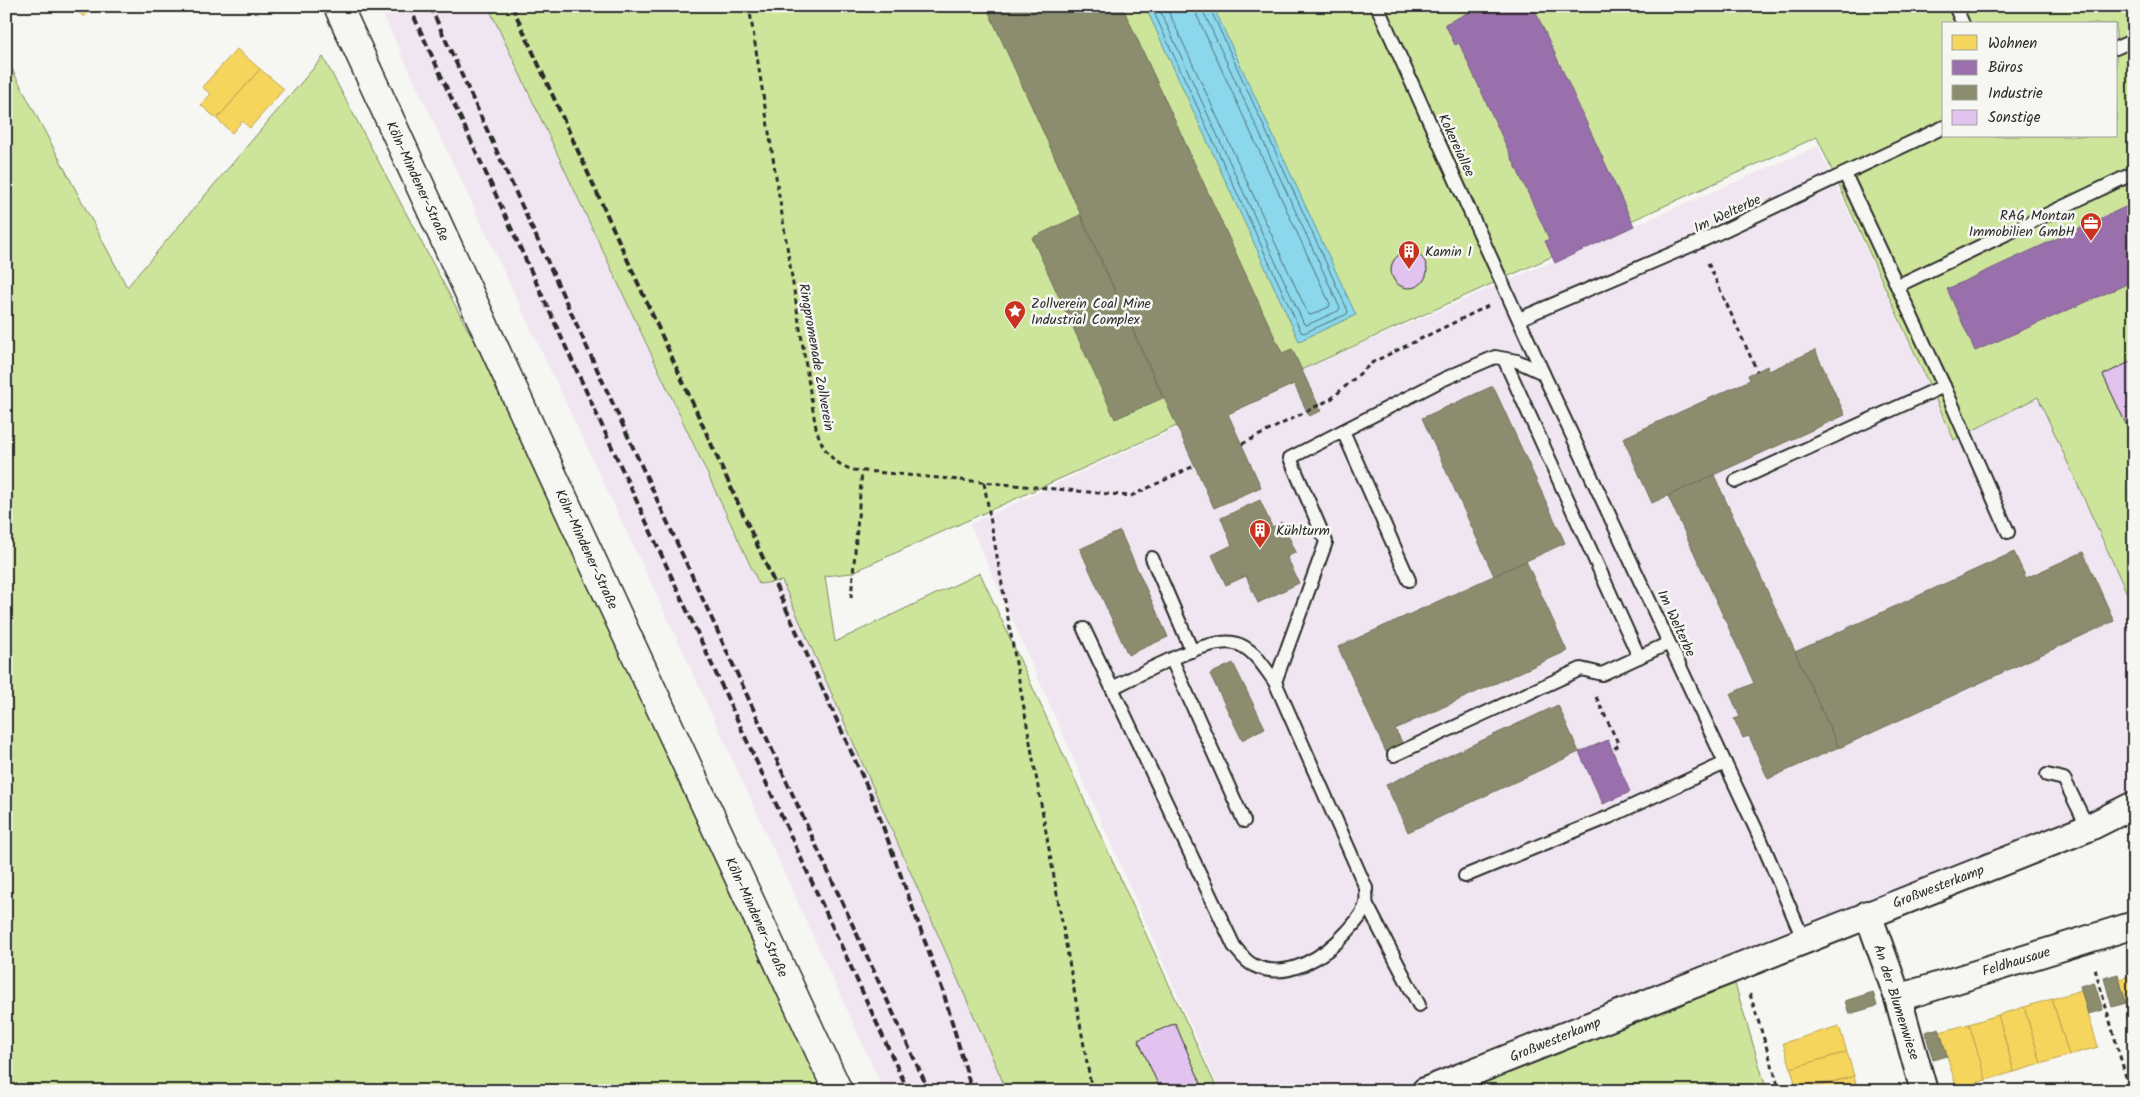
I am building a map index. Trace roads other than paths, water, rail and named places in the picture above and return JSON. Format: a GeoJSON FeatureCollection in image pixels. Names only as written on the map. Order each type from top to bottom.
{"type":"FeatureCollection","features":[{"type":"Feature","properties":{"kind":"street","name":"Köln-Mindener-Straße"},"geometry":{"type":"LineString","coordinates":[[338,6],[550,470],[838,1091]]}},
{"type":"Feature","properties":{"kind":"street","name":"Großwesterkamp"},"geometry":{"type":"LineString","coordinates":[[1425,1091],[1740,964],[1804,941],[2088,828],[2134,805]]}},
{"type":"Feature","properties":{"kind":"street","name":"An der Blumenwiese"},"geometry":{"type":"LineString","coordinates":[[1868,914],[1898,998],[1924,1091]]}},
{"type":"Feature","properties":{"kind":"street","name":"Feldhausaue"},"geometry":{"type":"LineString","coordinates":[[1898,998],[2134,925]]}},
{"type":"Feature","properties":{"kind":"lane","name":"Kokereiallee"},"geometry":{"type":"LineString","coordinates":[[1377,6],[1509,296]]}},
{"type":"Feature","properties":{"kind":"lane"},"geometry":{"type":"LineString","coordinates":[[1955,6],[1962,22]]}},
{"type":"Feature","properties":{"kind":"lane"},"geometry":{"type":"LineString","coordinates":[[2118,47],[2134,40]]}},
{"type":"Feature","properties":{"kind":"lane","name":"Im Welterbe"},"geometry":{"type":"LineString","coordinates":[[1519,319],[1699,242],[1942,128]]}},
{"type":"Feature","properties":{"kind":"lane"},"geometry":{"type":"LineString","coordinates":[[1897,286],[2134,173]]}},
{"type":"Feature","properties":{"kind":"lane"},"geometry":{"type":"LineString","coordinates":[[1845,174],[1944,386],[2008,532]]}},
{"type":"Feature","properties":{"kind":"lane","name":"Im Welterbe"},"geometry":{"type":"LineString","coordinates":[[1509,296],[1543,373],[1762,840],[1804,941]]}},
{"type":"Feature","properties":{"kind":"lane"},"geometry":{"type":"LineString","coordinates":[[1275,682],[1326,542],[1290,458],[1444,379],[1496,358],[1517,361],[1543,373]]}},
{"type":"Feature","properties":{"kind":"lane"},"geometry":{"type":"LineString","coordinates":[[1504,359],[1639,657]]}},
{"type":"Feature","properties":{"kind":"lane"},"geometry":{"type":"LineString","coordinates":[[1736,480],[1944,386]]}},
{"type":"Feature","properties":{"kind":"lane"},"geometry":{"type":"LineString","coordinates":[[1343,431],[1409,580]]}},
{"type":"Feature","properties":{"kind":"lane"},"geometry":{"type":"LineString","coordinates":[[1152,558],[1192,652]]}},
{"type":"Feature","properties":{"kind":"lane"},"geometry":{"type":"LineString","coordinates":[[1084,629],[1234,946],[1252,965],[1271,970],[1289,969],[1316,959],[1337,942],[1357,921],[1366,903],[1366,888],[1275,682],[1255,655],[1234,643],[1211,644],[1112,688]]}},
{"type":"Feature","properties":{"kind":"lane"},"geometry":{"type":"LineString","coordinates":[[1394,755],[1581,669],[1602,674],[1669,643]]}},
{"type":"Feature","properties":{"kind":"lane"},"geometry":{"type":"LineString","coordinates":[[1172,660],[1244,821]]}},
{"type":"Feature","properties":{"kind":"lane"},"geometry":{"type":"LineString","coordinates":[[1465,876],[1609,817],[1725,763]]}},
{"type":"Feature","properties":{"kind":"lane"},"geometry":{"type":"LineString","coordinates":[[2047,775],[2064,779],[2088,828]]}},
{"type":"Feature","properties":{"kind":"lane"},"geometry":{"type":"LineString","coordinates":[[1366,903],[1419,1005]]}},
{"type":"Feature","properties":{"kind":"water"},"geometry":{"type":"Polygon","coordinates":[[[1145,6],[1213,6],[1356,315],[1299,341],[1145,6]]]}},
{"type":"Feature","properties":{"kind":"railway"},"geometry":{"type":"LineString","coordinates":[[409,6],[908,1091]]}},
{"type":"Feature","properties":{"kind":"railway"},"geometry":{"type":"LineString","coordinates":[[430,6],[929,1091]]}},
{"type":"Feature","properties":{"kind":"railway"},"geometry":{"type":"LineString","coordinates":[[512,6],[874,802],[943,991],[972,1091]]}},
{"type":"Feature","properties":{"kind":"place","name":"RAG Montan Immobilien GmbH"},"geometry":{"type":"Point","coordinates":[2091,242]}},
{"type":"Feature","properties":{"kind":"place","name":"Kamin 1"},"geometry":{"type":"Point","coordinates":[1409,270]}},
{"type":"Feature","properties":{"kind":"place","name":"Zollverein Coal Mine Industrial Complex"},"geometry":{"type":"Point","coordinates":[1015,330]}},
{"type":"Feature","properties":{"kind":"place","name":"Kühlturm"},"geometry":{"type":"Point","coordinates":[1260,549]}}]}
